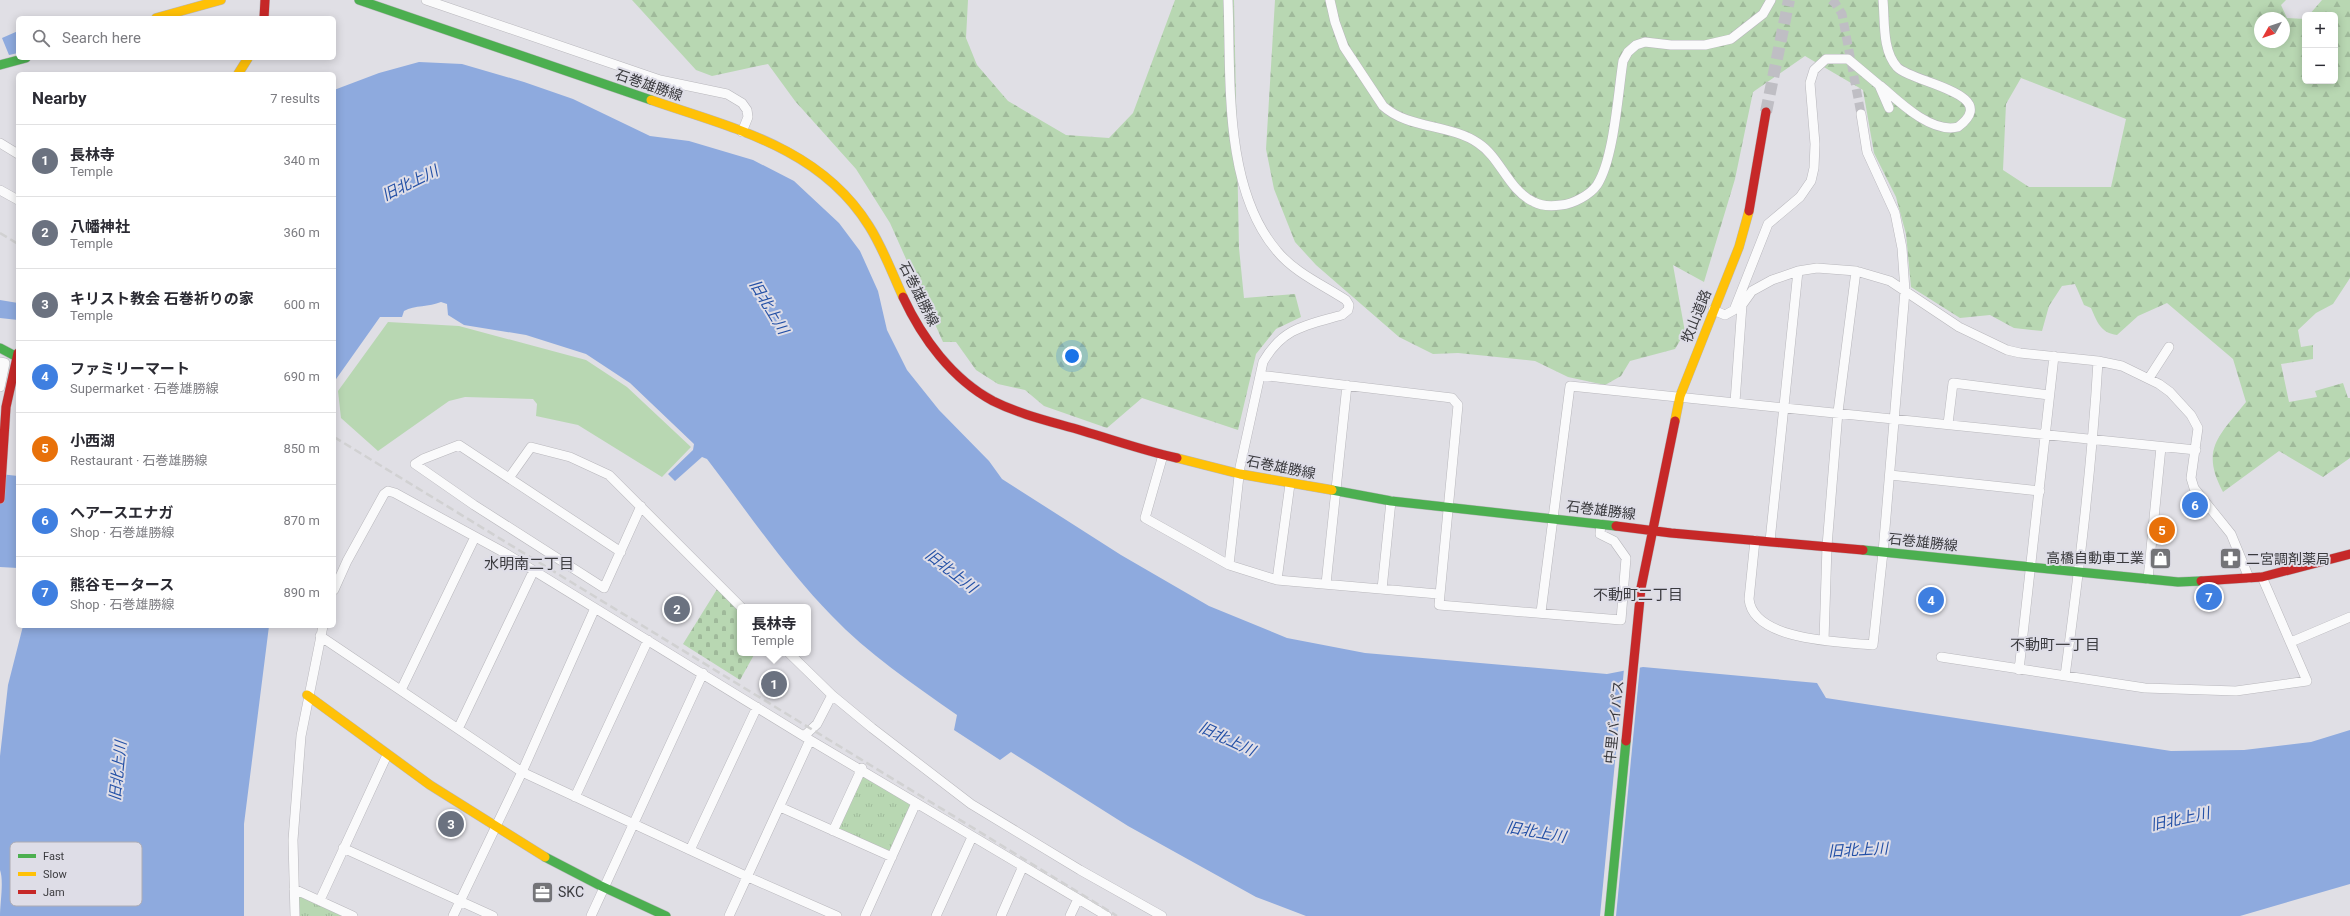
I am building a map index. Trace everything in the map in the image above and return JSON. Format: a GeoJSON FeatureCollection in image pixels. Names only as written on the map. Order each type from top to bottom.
{"type":"FeatureCollection","features":[{"type":"Feature","properties":{"kind":"main road"},"geometry":{"type":"LineString","coordinates":[[163,16],[221,0]]}},
{"type":"Feature","properties":{"kind":"main road"},"geometry":{"type":"LineString","coordinates":[[264,16],[265,0]]}},
{"type":"Feature","properties":{"kind":"main road","name":"石巻雄勝線"},"geometry":{"type":"LineString","coordinates":[[359,0],[742,132],[797,155],[836,185],[868,224],[909,310],[926,338],[946,364],[974,389],[994,401],[1035,417],[1163,455],[1240,474],[1337,493],[1391,501],[1552,518],[1652,531],[1827,546],[2148,579],[2197,582],[2262,577],[2350,554]]}},
{"type":"Feature","properties":{"kind":"main road"},"geometry":{"type":"LineString","coordinates":[[0,65],[19,60]]}},
{"type":"Feature","properties":{"kind":"main road"},"geometry":{"type":"LineString","coordinates":[[239,72],[247,60]]}},
{"type":"Feature","properties":{"kind":"main road","name":"牧山道路"},"geometry":{"type":"LineString","coordinates":[[1652,531],[1680,396],[1739,247],[1752,198],[1766,112]]}},
{"type":"Feature","properties":{"kind":"main road"},"geometry":{"type":"LineString","coordinates":[[0,348],[16,355]]}},
{"type":"Feature","properties":{"kind":"main road"},"geometry":{"type":"LineString","coordinates":[[0,499],[2,470],[1,444],[11,371],[16,358]]}},
{"type":"Feature","properties":{"kind":"main road","name":"中里バイパス"},"geometry":{"type":"LineString","coordinates":[[1609,916],[1641,588],[1652,531]]}},
{"type":"Feature","properties":{"kind":"main road"},"geometry":{"type":"LineString","coordinates":[[307,695],[387,755],[496,827],[559,865],[604,888],[666,916]]}},
{"type":"Feature","properties":{"kind":"street"},"geometry":{"type":"LineString","coordinates":[[426,0],[660,80],[731,96],[742,103],[747,110],[748,117],[742,132]]}},
{"type":"Feature","properties":{"kind":"street"},"geometry":{"type":"LineString","coordinates":[[1228,0],[1234,139],[1248,200],[1265,236],[1277,252],[1290,264],[1346,300],[1349,305],[1348,310],[1342,315],[1294,329],[1285,334],[1271,347],[1263,362],[1240,467],[1229,565]]}},
{"type":"Feature","properties":{"kind":"street"},"geometry":{"type":"LineString","coordinates":[[1330,0],[1344,47],[1382,106],[1391,114],[1450,131],[1479,144],[1496,160],[1519,191],[1534,202],[1553,206],[1568,204],[1583,196],[1596,186],[1607,164],[1623,61],[1628,52],[1636,45],[1645,42],[1671,45],[1705,45],[1731,39],[1763,14],[1771,0]]}},
{"type":"Feature","properties":{"kind":"street"},"geometry":{"type":"LineString","coordinates":[[1713,310],[1725,315],[1734,310],[1768,224],[1800,197],[1810,181],[1814,168],[1815,144],[1810,83],[1814,70],[1826,59],[1848,59],[1909,111],[1942,128],[1958,127],[1968,117],[1970,106],[1962,95],[1898,68],[1887,46],[1883,0]]}},
{"type":"Feature","properties":{"kind":"street"},"geometry":{"type":"LineString","coordinates":[[1879,85],[1889,108]]}},
{"type":"Feature","properties":{"kind":"street"},"geometry":{"type":"LineString","coordinates":[[1755,540],[1749,599],[1750,607],[1754,616],[1795,636],[1873,645],[1890,475],[1905,291],[1902,248],[1895,213],[1867,152],[1861,114]]}},
{"type":"Feature","properties":{"kind":"street"},"geometry":{"type":"LineString","coordinates":[[0,143],[16,153]]}},
{"type":"Feature","properties":{"kind":"street"},"geometry":{"type":"LineString","coordinates":[[0,190],[16,199]]}},
{"type":"Feature","properties":{"kind":"street"},"geometry":{"type":"LineString","coordinates":[[1735,402],[1742,305],[1752,291],[1772,280],[1798,271],[1817,268],[1856,271],[1890,281],[1959,326],[2006,350],[2020,353],[2098,361],[2122,366],[2149,378],[2170,392],[2196,422],[2198,428],[2191,478],[2194,488],[2231,534],[2249,578]]}},
{"type":"Feature","properties":{"kind":"street"},"geometry":{"type":"LineString","coordinates":[[1770,541],[1798,271]]}},
{"type":"Feature","properties":{"kind":"street"},"geometry":{"type":"LineString","coordinates":[[1824,640],[1827,546],[1838,412],[1856,271]]}},
{"type":"Feature","properties":{"kind":"street"},"geometry":{"type":"LineString","coordinates":[[2149,378],[2169,347]]}},
{"type":"Feature","properties":{"kind":"street"},"geometry":{"type":"LineString","coordinates":[[2019,670],[2032,567],[2054,356]]}},
{"type":"Feature","properties":{"kind":"street"},"geometry":{"type":"LineString","coordinates":[[2065,676],[2079,572],[2094,439],[2098,361]]}},
{"type":"Feature","properties":{"kind":"street"},"geometry":{"type":"LineString","coordinates":[[0,362],[5,363],[0,387]]}},
{"type":"Feature","properties":{"kind":"street"},"geometry":{"type":"LineString","coordinates":[[1260,375],[1452,398],[1456,401],[1458,405],[1438,605],[1541,612],[1621,620],[1626,558],[1614,541],[1600,534],[1601,524]]}},
{"type":"Feature","properties":{"kind":"street"},"geometry":{"type":"LineString","coordinates":[[1948,424],[1953,383],[2049,395]]}},
{"type":"Feature","properties":{"kind":"street"},"geometry":{"type":"LineString","coordinates":[[1326,584],[1337,493],[1347,385]]}},
{"type":"Feature","properties":{"kind":"street"},"geometry":{"type":"LineString","coordinates":[[1541,612],[1570,386],[2045,433],[2196,450]]}},
{"type":"Feature","properties":{"kind":"street"},"geometry":{"type":"LineString","coordinates":[[621,552],[459,445],[423,459],[415,464],[474,505],[604,588],[621,552],[641,506]]}},
{"type":"Feature","properties":{"kind":"street"},"geometry":{"type":"LineString","coordinates":[[509,478],[531,447],[570,457],[609,475],[738,604]]}},
{"type":"Feature","properties":{"kind":"street"},"geometry":{"type":"LineString","coordinates":[[2148,579],[2161,447]]}},
{"type":"Feature","properties":{"kind":"street"},"geometry":{"type":"LineString","coordinates":[[1163,455],[1146,518],[1229,565],[1277,580],[1438,594]]}},
{"type":"Feature","properties":{"kind":"street"},"geometry":{"type":"LineString","coordinates":[[1890,475],[2040,491]]}},
{"type":"Feature","properties":{"kind":"street"},"geometry":{"type":"LineString","coordinates":[[1277,580],[1290,484]]}},
{"type":"Feature","properties":{"kind":"street"},"geometry":{"type":"LineString","coordinates":[[336,586],[347,561],[384,494],[388,491],[475,537],[703,673],[807,738],[862,768],[972,837],[1107,916]]}},
{"type":"Feature","properties":{"kind":"street"},"geometry":{"type":"LineString","coordinates":[[1382,588],[1391,501]]}},
{"type":"Feature","properties":{"kind":"street"},"geometry":{"type":"LineString","coordinates":[[401,690],[475,537]]}},
{"type":"Feature","properties":{"kind":"street"},"geometry":{"type":"LineString","coordinates":[[458,729],[533,572]]}},
{"type":"Feature","properties":{"kind":"street"},"geometry":{"type":"LineString","coordinates":[[1940,657],[2145,688],[2236,691],[2307,682],[2262,577]]}},
{"type":"Feature","properties":{"kind":"street"},"geometry":{"type":"LineString","coordinates":[[453,916],[522,772],[595,608]]}},
{"type":"Feature","properties":{"kind":"street"},"geometry":{"type":"LineString","coordinates":[[2291,642],[2350,617]]}},
{"type":"Feature","properties":{"kind":"street"},"geometry":{"type":"LineString","coordinates":[[295,916],[293,832],[301,736],[307,695],[322,628]]}},
{"type":"Feature","properties":{"kind":"street"},"geometry":{"type":"LineString","coordinates":[[320,636],[522,772],[748,877],[837,916]]}},
{"type":"Feature","properties":{"kind":"street"},"geometry":{"type":"LineString","coordinates":[[575,797],[648,640]]}},
{"type":"Feature","properties":{"kind":"street"},"geometry":{"type":"LineString","coordinates":[[792,656],[832,695],[872,728],[971,804],[1080,870],[1162,916]]}},
{"type":"Feature","properties":{"kind":"street"},"geometry":{"type":"LineString","coordinates":[[591,916],[635,824],[703,673]]}},
{"type":"Feature","properties":{"kind":"street"},"geometry":{"type":"LineString","coordinates":[[729,916],[780,807],[807,738],[817,724],[832,695]]}},
{"type":"Feature","properties":{"kind":"street"},"geometry":{"type":"LineString","coordinates":[[690,850],[757,707]]}},
{"type":"Feature","properties":{"kind":"street"},"geometry":{"type":"LineString","coordinates":[[320,900],[387,755]]}},
{"type":"Feature","properties":{"kind":"street"},"geometry":{"type":"LineString","coordinates":[[833,831],[862,768]]}},
{"type":"Feature","properties":{"kind":"street"},"geometry":{"type":"LineString","coordinates":[[865,916],[916,803]]}},
{"type":"Feature","properties":{"kind":"street"},"geometry":{"type":"LineString","coordinates":[[780,807],[892,857]]}},
{"type":"Feature","properties":{"kind":"street"},"geometry":{"type":"LineString","coordinates":[[936,916],[972,837]]}},
{"type":"Feature","properties":{"kind":"street"},"geometry":{"type":"LineString","coordinates":[[343,848],[493,916]]}},
{"type":"Feature","properties":{"kind":"street"},"geometry":{"type":"LineString","coordinates":[[1001,916],[1023,866]]}},
{"type":"Feature","properties":{"kind":"street"},"geometry":{"type":"LineString","coordinates":[[294,889],[353,916]]}},
{"type":"Feature","properties":{"kind":"street"},"geometry":{"type":"LineString","coordinates":[[1070,916],[1078,899]]}},
{"type":"Feature","properties":{"kind":"green space"},"geometry":{"type":"Polygon","coordinates":[[[632,0],[968,0],[966,38],[977,65],[1008,101],[1066,135],[1109,138],[1133,113],[1175,0],[1234,0],[1239,248],[1244,298],[1295,294],[1301,317],[1276,329],[1256,354],[1238,430],[1142,398],[1107,428],[1044,406],[1025,390],[998,384],[976,370],[956,342],[943,342],[890,223],[856,169],[795,101],[768,64],[712,76],[696,70],[632,0]]]}},
{"type":"Feature","properties":{"kind":"green space"},"geometry":{"type":"Polygon","coordinates":[[[1275,0],[2286,0],[2281,5],[2284,12],[2254,12],[2254,48],[2290,48],[2290,18],[2302,19],[2302,84],[2338,84],[2338,12],[2312,12],[2322,0],[2350,0],[2350,278],[2333,304],[2316,313],[2298,330],[2301,347],[2313,345],[2313,359],[2281,364],[2289,402],[2317,397],[2315,391],[2343,383],[2348,398],[2350,398],[2350,458],[2323,477],[2279,451],[2223,492],[2216,477],[2213,465],[2213,454],[2221,434],[2246,402],[2233,359],[2167,303],[2138,316],[2117,335],[2107,332],[2100,326],[2091,308],[2084,305],[2075,284],[2062,286],[2049,306],[2042,331],[2014,328],[1990,315],[1960,318],[1911,287],[1906,234],[1896,197],[1874,153],[1863,90],[1805,56],[1753,92],[1735,179],[1704,282],[1673,265],[1685,332],[1675,349],[1630,361],[1621,376],[1605,385],[1568,377],[1535,361],[1458,353],[1433,354],[1399,337],[1316,265],[1295,242],[1274,189],[1266,149],[1275,0]],[[2021,78],[2006,104],[2003,170],[2029,187],[2111,187],[2126,119],[2021,78]]]}},
{"type":"Feature","properties":{"kind":"green space"},"geometry":{"type":"Polygon","coordinates":[[[388,322],[459,326],[586,360],[627,387],[691,447],[662,477],[578,425],[536,416],[537,404],[533,399],[465,397],[449,401],[378,451],[341,418],[338,391],[388,322]]]}},
{"type":"Feature","properties":{"kind":"green space"},"geometry":{"type":"Polygon","coordinates":[[[719,586],[737,605],[737,656],[753,656],[740,680],[683,644],[719,586]]]}},
{"type":"Feature","properties":{"kind":"green space"},"geometry":{"type":"Polygon","coordinates":[[[862,775],[912,804],[888,854],[838,829],[862,775]]]}},
{"type":"Feature","properties":{"kind":"green space"},"geometry":{"type":"Polygon","coordinates":[[[299,895],[344,916],[298,916],[299,895]]]}},
{"type":"Feature","properties":{"kind":"water"},"geometry":{"type":"Polygon","coordinates":[[[16,32],[16,53],[9,55],[2,38],[16,32]]]}},
{"type":"Feature","properties":{"kind":"water","name":"旧北上川"},"geometry":{"type":"Polygon","coordinates":[[[419,62],[462,64],[524,82],[573,99],[650,136],[689,141],[753,160],[794,181],[839,223],[860,251],[878,291],[887,330],[907,370],[939,410],[989,461],[1002,479],[1121,555],[1209,606],[1287,638],[1365,653],[1607,674],[1643,667],[1817,683],[1826,698],[2171,751],[2244,750],[2311,742],[2350,730],[2350,884],[2240,916],[1306,916],[1256,897],[1128,826],[1011,752],[1000,760],[954,730],[957,715],[860,643],[814,597],[782,559],[707,459],[702,457],[675,481],[668,474],[693,450],[694,444],[630,383],[586,354],[526,335],[464,325],[448,315],[447,304],[441,302],[408,309],[404,311],[402,317],[380,317],[336,379],[336,89],[379,73],[419,62]]]}},
{"type":"Feature","properties":{"kind":"water"},"geometry":{"type":"Polygon","coordinates":[[[0,300],[16,303],[16,320],[0,318],[0,300]]]}},
{"type":"Feature","properties":{"kind":"water"},"geometry":{"type":"Polygon","coordinates":[[[0,474],[16,476],[16,568],[0,567],[0,474]]]}},
{"type":"Feature","properties":{"kind":"water","name":"旧北上川"},"geometry":{"type":"Polygon","coordinates":[[[22,628],[269,628],[244,824],[244,916],[0,916],[2,886],[0,870],[0,756],[8,685],[22,628]]]}},
{"type":"Feature","properties":{"kind":"pier"},"geometry":{"type":"Polygon","coordinates":[[[1640,666],[1616,916],[1600,916],[1624,669],[1640,666]]]}},
{"type":"Feature","properties":{"kind":"tunnel"},"geometry":{"type":"LineString","coordinates":[[1766,112],[1789,0]]}},
{"type":"Feature","properties":{"kind":"tunnel"},"geometry":{"type":"LineString","coordinates":[[1831,0],[1835,3],[1842,14],[1861,114]]}},
{"type":"Feature","properties":{"kind":"railway"},"geometry":{"type":"LineString","coordinates":[[0,233],[16,243]]}},
{"type":"Feature","properties":{"kind":"railway"},"geometry":{"type":"LineString","coordinates":[[336,438],[1117,916]]}},
{"type":"Feature","properties":{"kind":"traffic: fast"},"geometry":{"type":"LineString","coordinates":[[359,0],[651,100]]}},
{"type":"Feature","properties":{"kind":"traffic: fast"},"geometry":{"type":"LineString","coordinates":[[0,65],[19,60]]}},
{"type":"Feature","properties":{"kind":"traffic: fast"},"geometry":{"type":"LineString","coordinates":[[0,348],[16,356]]}},
{"type":"Feature","properties":{"kind":"traffic: fast"},"geometry":{"type":"LineString","coordinates":[[1332,490],[1391,501],[1616,526]]}},
{"type":"Feature","properties":{"kind":"traffic: fast"},"geometry":{"type":"LineString","coordinates":[[1863,550],[2178,582],[2201,581]]}},
{"type":"Feature","properties":{"kind":"traffic: fast"},"geometry":{"type":"LineString","coordinates":[[1609,916],[1626,741]]}},
{"type":"Feature","properties":{"kind":"traffic: fast"},"geometry":{"type":"LineString","coordinates":[[545,857],[599,885],[666,916]]}},
{"type":"Feature","properties":{"kind":"traffic: slow"},"geometry":{"type":"LineString","coordinates":[[163,16],[221,0]]}},
{"type":"Feature","properties":{"kind":"traffic: slow"},"geometry":{"type":"LineString","coordinates":[[239,72],[247,60]]}},
{"type":"Feature","properties":{"kind":"traffic: slow"},"geometry":{"type":"LineString","coordinates":[[651,100],[743,131],[800,159],[826,177],[849,199],[869,226],[883,252],[903,297]]}},
{"type":"Feature","properties":{"kind":"traffic: slow"},"geometry":{"type":"LineString","coordinates":[[1675,421],[1680,396],[1739,247],[1749,211]]}},
{"type":"Feature","properties":{"kind":"traffic: slow"},"geometry":{"type":"LineString","coordinates":[[1177,458],[1240,474],[1332,490]]}},
{"type":"Feature","properties":{"kind":"traffic: slow"},"geometry":{"type":"LineString","coordinates":[[307,695],[430,785],[545,857]]}},
{"type":"Feature","properties":{"kind":"traffic: jam"},"geometry":{"type":"LineString","coordinates":[[264,16],[265,0]]}},
{"type":"Feature","properties":{"kind":"traffic: jam"},"geometry":{"type":"LineString","coordinates":[[1749,211],[1766,112]]}},
{"type":"Feature","properties":{"kind":"traffic: jam"},"geometry":{"type":"LineString","coordinates":[[903,297],[919,327],[940,356],[964,381],[993,401],[1037,418],[1141,449],[1177,458]]}},
{"type":"Feature","properties":{"kind":"traffic: jam"},"geometry":{"type":"LineString","coordinates":[[0,499],[6,407],[16,362]]}},
{"type":"Feature","properties":{"kind":"traffic: jam"},"geometry":{"type":"LineString","coordinates":[[1626,741],[1641,588],[1675,421]]}},
{"type":"Feature","properties":{"kind":"traffic: jam"},"geometry":{"type":"LineString","coordinates":[[1616,526],[1671,533],[1863,550]]}},
{"type":"Feature","properties":{"kind":"traffic: jam"},"geometry":{"type":"LineString","coordinates":[[2201,581],[2262,577],[2350,554]]}},
{"type":"Feature","properties":{"kind":"place","name":"ヘアースエナガ"},"geometry":{"type":"Point","coordinates":[2195,505]}},
{"type":"Feature","properties":{"kind":"place","name":"小西湖"},"geometry":{"type":"Point","coordinates":[2162,530]}},
{"type":"Feature","properties":{"kind":"place","name":"高橋自動車工業"},"geometry":{"type":"Point","coordinates":[2160,558]}},
{"type":"Feature","properties":{"kind":"place","name":"二宮調剤薬局"},"geometry":{"type":"Point","coordinates":[2230,559]}},
{"type":"Feature","properties":{"kind":"place","name":"熊谷モータース"},"geometry":{"type":"Point","coordinates":[2209,597]}},
{"type":"Feature","properties":{"kind":"place","name":"ファミリーマート"},"geometry":{"type":"Point","coordinates":[1931,600]}},
{"type":"Feature","properties":{"kind":"place","name":"八幡神社"},"geometry":{"type":"Point","coordinates":[677,609]}},
{"type":"Feature","properties":{"kind":"place","name":"長林寺"},"geometry":{"type":"Point","coordinates":[774,684]}},
{"type":"Feature","properties":{"kind":"place","name":"キリスト教会 石巻祈りの家"},"geometry":{"type":"Point","coordinates":[451,824]}},
{"type":"Feature","properties":{"kind":"place","name":"SKC"},"geometry":{"type":"Point","coordinates":[543,892]}},
{"type":"Feature","properties":{"kind":"district","name":"水明南二丁目"},"geometry":{"type":"Point","coordinates":[529,564]}},
{"type":"Feature","properties":{"kind":"district","name":"不動町二丁目"},"geometry":{"type":"Point","coordinates":[1638,595]}},
{"type":"Feature","properties":{"kind":"district","name":"不動町一丁目"},"geometry":{"type":"Point","coordinates":[2055,645]}}]}
